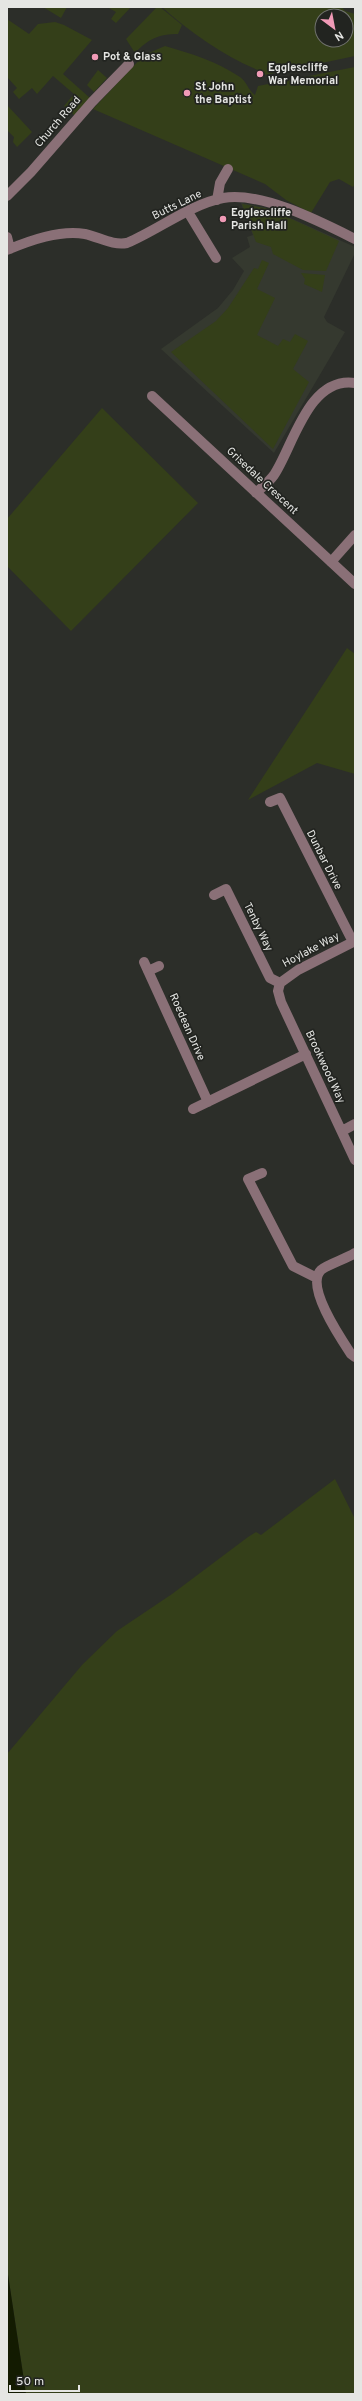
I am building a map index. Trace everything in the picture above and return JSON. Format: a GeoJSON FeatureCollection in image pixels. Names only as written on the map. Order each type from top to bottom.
{"type":"FeatureCollection","features":[{"type":"Feature","properties":{"kind":"street","name":"Church Road"},"geometry":{"type":"LineString","coordinates":[[7,196],[31,172],[92,102],[129,64]]}},
{"type":"Feature","properties":{"kind":"street"},"geometry":{"type":"LineString","coordinates":[[217,200],[220,183],[228,169]]}},
{"type":"Feature","properties":{"kind":"street","name":"Butts Lane"},"geometry":{"type":"LineString","coordinates":[[9,250],[41,238],[70,233],[84,234],[114,243],[127,243],[188,212],[217,200],[234,197],[259,199],[324,223],[355,239]]}},
{"type":"Feature","properties":{"kind":"street"},"geometry":{"type":"LineString","coordinates":[[188,212],[216,258]]}},
{"type":"Feature","properties":{"kind":"street"},"geometry":{"type":"LineString","coordinates":[[7,236],[9,250]]}},
{"type":"Feature","properties":{"kind":"street"},"geometry":{"type":"LineString","coordinates":[[256,493],[273,476],[295,431],[315,402],[333,386],[342,383],[355,383]]}},
{"type":"Feature","properties":{"kind":"street","name":"Grisedale Crescent"},"geometry":{"type":"LineString","coordinates":[[152,396],[355,584]]}},
{"type":"Feature","properties":{"kind":"street"},"geometry":{"type":"LineString","coordinates":[[331,562],[355,535]]}},
{"type":"Feature","properties":{"kind":"street","name":"Dunbar Drive"},"geometry":{"type":"LineString","coordinates":[[270,802],[280,798],[354,942]]}},
{"type":"Feature","properties":{"kind":"street","name":"Tenby Way"},"geometry":{"type":"LineString","coordinates":[[214,895],[226,889],[270,978],[280,983]]}},
{"type":"Feature","properties":{"kind":"street","name":"Hoylake Way"},"geometry":{"type":"LineString","coordinates":[[280,983],[292,973],[354,942]]}},
{"type":"Feature","properties":{"kind":"street","name":"Roedean Drive"},"geometry":{"type":"LineString","coordinates":[[159,966],[146,966],[208,1102]]}},
{"type":"Feature","properties":{"kind":"street","name":"Brookwood Way"},"geometry":{"type":"LineString","coordinates":[[280,983],[278,991],[281,1002],[355,1160]]}},
{"type":"Feature","properties":{"kind":"street"},"geometry":{"type":"LineString","coordinates":[[193,1109],[306,1054]]}},
{"type":"Feature","properties":{"kind":"street"},"geometry":{"type":"LineString","coordinates":[[342,1131],[355,1124]]}},
{"type":"Feature","properties":{"kind":"street"},"geometry":{"type":"LineString","coordinates":[[262,1173],[248,1179],[255,1193],[294,1266],[317,1278]]}},
{"type":"Feature","properties":{"kind":"street"},"geometry":{"type":"LineString","coordinates":[[355,1253],[322,1270],[317,1278],[319,1296],[351,1354],[355,1357]]}},
{"type":"Feature","properties":{"kind":"shaded area"},"geometry":{"type":"Polygon","coordinates":[[[43,7],[67,7],[61,18],[43,7]]]}},
{"type":"Feature","properties":{"kind":"shaded area"},"geometry":{"type":"Polygon","coordinates":[[[107,7],[131,7],[116,23],[111,19],[116,12],[107,7]]]}},
{"type":"Feature","properties":{"kind":"shaded area"},"geometry":{"type":"Polygon","coordinates":[[[157,7],[160,7],[182,25],[178,34],[154,38],[135,53],[126,39],[157,7]]]}},
{"type":"Feature","properties":{"kind":"shaded area"},"geometry":{"type":"Polygon","coordinates":[[[162,7],[342,7],[343,8],[314,8],[314,48],[354,48],[355,14],[355,56],[265,75],[265,73],[238,61],[198,36],[162,7]]]}},
{"type":"Feature","properties":{"kind":"shaded area"},"geometry":{"type":"Polygon","coordinates":[[[7,19],[29,34],[38,24],[55,22],[64,25],[92,40],[63,74],[90,98],[75,116],[64,106],[74,94],[53,76],[37,94],[32,88],[19,99],[13,92],[17,88],[7,77],[7,19]]]}},
{"type":"Feature","properties":{"kind":"shaded area"},"geometry":{"type":"Polygon","coordinates":[[[165,46],[204,58],[231,71],[242,79],[255,95],[258,86],[355,67],[355,184],[353,187],[339,179],[330,182],[311,213],[286,200],[265,184],[93,109],[144,55],[165,46]]]}},
{"type":"Feature","properties":{"kind":"shaded area"},"geometry":{"type":"Polygon","coordinates":[[[98,70],[107,78],[94,92],[87,85],[98,70]]]}},
{"type":"Feature","properties":{"kind":"shaded area"},"geometry":{"type":"Polygon","coordinates":[[[7,105],[32,132],[17,147],[13,142],[14,137],[7,130],[7,105]]]}},
{"type":"Feature","properties":{"kind":"shaded area"},"geometry":{"type":"Polygon","coordinates":[[[241,203],[270,209],[355,247],[355,253],[324,317],[327,322],[345,332],[274,453],[161,349],[218,308],[233,290],[244,271],[232,258],[250,247],[247,237],[253,235],[241,203]]]}},
{"type":"Feature","properties":{"kind":"shaded area"},"geometry":{"type":"Polygon","coordinates":[[[242,204],[270,209],[339,241],[326,271],[303,270],[273,254],[271,247],[256,242],[242,204]]]}},
{"type":"Feature","properties":{"kind":"shaded area"},"geometry":{"type":"Polygon","coordinates":[[[262,260],[269,263],[257,289],[275,298],[257,335],[278,346],[283,339],[290,342],[295,334],[308,341],[293,369],[309,382],[273,449],[171,352],[216,321],[228,308],[254,268],[258,269],[262,260]]]}},
{"type":"Feature","properties":{"kind":"shaded area"},"geometry":{"type":"Polygon","coordinates":[[[301,273],[325,275],[322,292],[304,284],[305,279],[301,273]]]}},
{"type":"Feature","properties":{"kind":"shaded area"},"geometry":{"type":"Polygon","coordinates":[[[102,408],[198,503],[71,631],[7,566],[7,519],[102,408]]]}},
{"type":"Feature","properties":{"kind":"shaded area"},"geometry":{"type":"Polygon","coordinates":[[[347,648],[355,654],[355,774],[317,763],[248,800],[347,648]]]}},
{"type":"Feature","properties":{"kind":"shaded area"},"geometry":{"type":"Polygon","coordinates":[[[335,1479],[355,1519],[355,2394],[26,2394],[7,2268],[7,1754],[82,1665],[117,1631],[172,1594],[248,1537],[256,1532],[261,1535],[335,1479]]]}},
{"type":"Feature","properties":{"kind":"shaded area"},"geometry":{"type":"Polygon","coordinates":[[[7,2268],[26,2394],[7,2394],[7,2268]]]}},
{"type":"Feature","properties":{"kind":"place","name":"Pot & Glass"},"geometry":{"type":"Point","coordinates":[95,57]}},
{"type":"Feature","properties":{"kind":"place","name":"Egglescliffe War Memorial"},"geometry":{"type":"Point","coordinates":[260,74]}},
{"type":"Feature","properties":{"kind":"place","name":"St John the Baptist"},"geometry":{"type":"Point","coordinates":[187,93]}},
{"type":"Feature","properties":{"kind":"place","name":"Egglescliffe Parish Hall"},"geometry":{"type":"Point","coordinates":[223,219]}}]}
